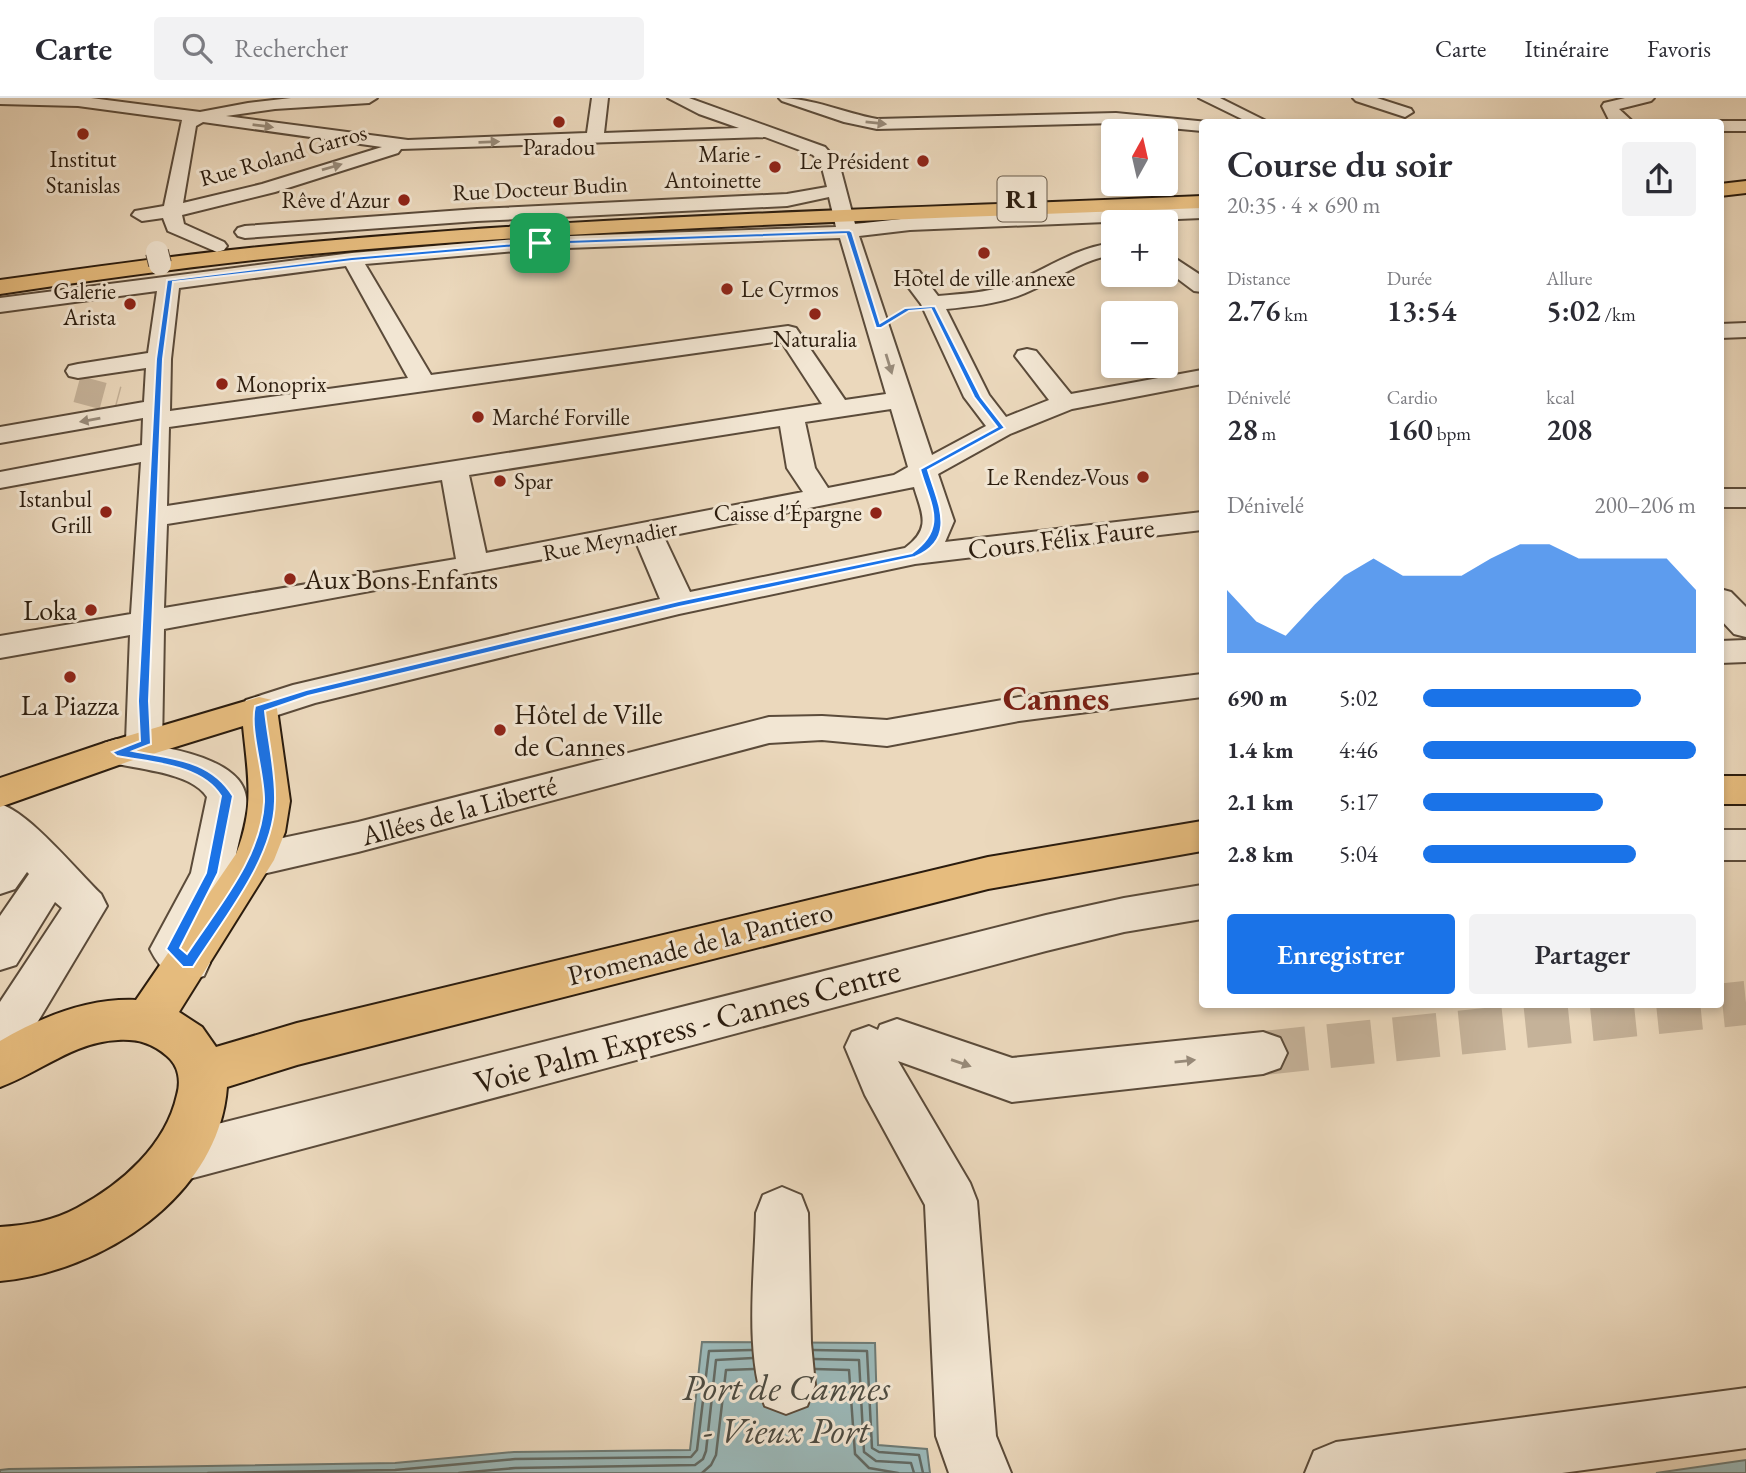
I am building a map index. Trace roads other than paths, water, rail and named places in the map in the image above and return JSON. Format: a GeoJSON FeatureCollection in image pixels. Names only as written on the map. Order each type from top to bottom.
{"type":"FeatureCollection","features":[{"type":"Feature","properties":{"kind":"main road"},"geometry":{"type":"LineString","coordinates":[[1724,180],[1746,180]]}},
{"type":"Feature","properties":{"kind":"main road"},"geometry":{"type":"LineString","coordinates":[[1724,190],[1746,187]]}},
{"type":"Feature","properties":{"kind":"main road","name":"R1"},"geometry":{"type":"LineString","coordinates":[[0,287],[166,246],[331,245],[501,231],[1199,192]]}},
{"type":"Feature","properties":{"kind":"main road","name":"R1"},"geometry":{"type":"LineString","coordinates":[[0,275],[166,246],[488,222],[1199,202]]}},
{"type":"Feature","properties":{"kind":"main road"},"geometry":{"type":"LineString","coordinates":[[540,243],[682,233],[802,229]]}},
{"type":"Feature","properties":{"kind":"main road"},"geometry":{"type":"LineString","coordinates":[[148,1021],[254,860],[265,832],[270,801],[259,709]]}},
{"type":"Feature","properties":{"kind":"main road","name":"Cours Félix Faure"},"geometry":{"type":"LineString","coordinates":[[0,793],[131,748],[259,709]]}},
{"type":"Feature","properties":{"kind":"main road"},"geometry":{"type":"LineString","coordinates":[[1724,790],[1746,790]]}},
{"type":"Feature","properties":{"kind":"main road","name":"Promenade de la Pantiero"},"geometry":{"type":"LineString","coordinates":[[202,1073],[297,1044],[988,873],[1199,837]]}},
{"type":"Feature","properties":{"kind":"main road"},"geometry":{"type":"LineString","coordinates":[[0,1254],[13,1255],[50,1247],[91,1229],[147,1189],[174,1159],[189,1136],[198,1114],[203,1090],[196,1052],[176,1033],[148,1021],[120,1020],[86,1025],[6,1046]]}},
{"type":"Feature","properties":{"kind":"street"},"geometry":{"type":"LineString","coordinates":[[188,963],[172,949],[212,873],[227,796],[217,781],[189,766],[131,748],[144,701],[166,246],[188,123],[197,117],[238,109],[369,98]]}},
{"type":"Feature","properties":{"kind":"street"},"geometry":{"type":"LineString","coordinates":[[595,138],[600,98]]}},
{"type":"Feature","properties":{"kind":"street"},"geometry":{"type":"LineString","coordinates":[[676,98],[705,111],[808,146],[828,158],[842,211],[894,317],[901,400],[939,521],[937,534],[930,544],[915,555]]}},
{"type":"Feature","properties":{"kind":"street"},"geometry":{"type":"LineString","coordinates":[[787,98],[850,119],[877,124],[1116,118],[1199,126]]}},
{"type":"Feature","properties":{"kind":"street"},"geometry":{"type":"LineString","coordinates":[[1207,98],[1253,119]]}},
{"type":"Feature","properties":{"kind":"street"},"geometry":{"type":"LineString","coordinates":[[1360,98],[1404,111]]}},
{"type":"Feature","properties":{"kind":"street"},"geometry":{"type":"LineString","coordinates":[[1619,119],[1615,117],[1610,106],[1646,98]]}},
{"type":"Feature","properties":{"kind":"street"},"geometry":{"type":"LineString","coordinates":[[0,99],[78,101],[408,145],[767,132]]}},
{"type":"Feature","properties":{"kind":"street"},"geometry":{"type":"LineString","coordinates":[[1724,126],[1746,126]]}},
{"type":"Feature","properties":{"kind":"street","name":"Rue Roland Garros"},"geometry":{"type":"LineString","coordinates":[[166,246],[408,145]]}},
{"type":"Feature","properties":{"kind":"street","name":"Rue Docteur Budin"},"geometry":{"type":"LineString","coordinates":[[245,232],[477,215],[787,200],[842,211]]}},
{"type":"Feature","properties":{"kind":"street"},"geometry":{"type":"LineString","coordinates":[[142,215],[166,246],[352,259],[540,243],[842,211],[876,226],[1199,212]]}},
{"type":"Feature","properties":{"kind":"street"},"geometry":{"type":"LineString","coordinates":[[1100,216],[1132,221],[1199,221]]}},
{"type":"Feature","properties":{"kind":"street"},"geometry":{"type":"LineString","coordinates":[[1178,224],[1199,221]]}},
{"type":"Feature","properties":{"kind":"street"},"geometry":{"type":"LineString","coordinates":[[0,304],[166,246],[208,242]]}},
{"type":"Feature","properties":{"kind":"street"},"geometry":{"type":"LineString","coordinates":[[894,317],[932,305],[976,299],[1013,290],[1075,261],[1101,253]]}},
{"type":"Feature","properties":{"kind":"street"},"geometry":{"type":"LineString","coordinates":[[352,259],[424,384]]}},
{"type":"Feature","properties":{"kind":"street"},"geometry":{"type":"LineString","coordinates":[[1178,269],[1199,284]]}},
{"type":"Feature","properties":{"kind":"street"},"geometry":{"type":"LineString","coordinates":[[911,276],[932,305],[977,397],[1001,428]]}},
{"type":"Feature","properties":{"kind":"street"},"geometry":{"type":"LineString","coordinates":[[1724,331],[1746,330]]}},
{"type":"Feature","properties":{"kind":"street"},"geometry":{"type":"LineString","coordinates":[[0,435],[424,384],[788,332],[838,409]]}},
{"type":"Feature","properties":{"kind":"street"},"geometry":{"type":"LineString","coordinates":[[1027,356],[1065,403]]}},
{"type":"Feature","properties":{"kind":"street"},"geometry":{"type":"LineString","coordinates":[[78,371],[159,359]]}},
{"type":"Feature","properties":{"kind":"street","name":"Rue Meynadier"},"geometry":{"type":"LineString","coordinates":[[0,647],[473,565],[901,482],[1001,428],[1065,403],[1199,378]]}},
{"type":"Feature","properties":{"kind":"street"},"geometry":{"type":"LineString","coordinates":[[118,400],[157,415]]}},
{"type":"Feature","properties":{"kind":"street"},"geometry":{"type":"LineString","coordinates":[[153,517],[901,400]]}},
{"type":"Feature","properties":{"kind":"street"},"geometry":{"type":"LineString","coordinates":[[791,416],[801,468],[814,488]]}},
{"type":"Feature","properties":{"kind":"street"},"geometry":{"type":"LineString","coordinates":[[0,480],[155,451]]}},
{"type":"Feature","properties":{"kind":"street"},"geometry":{"type":"LineString","coordinates":[[454,470],[473,565]]}},
{"type":"Feature","properties":{"kind":"street"},"geometry":{"type":"LineString","coordinates":[[1724,498],[1746,498]]}},
{"type":"Feature","properties":{"kind":"street","name":"Cours Félix Faure"},"geometry":{"type":"LineString","coordinates":[[259,709],[306,693],[679,604],[915,555],[1199,522]]}},
{"type":"Feature","properties":{"kind":"street"},"geometry":{"type":"LineString","coordinates":[[647,533],[679,604]]}},
{"type":"Feature","properties":{"kind":"street"},"geometry":{"type":"LineString","coordinates":[[1724,603],[1746,627]]}},
{"type":"Feature","properties":{"kind":"street"},"geometry":{"type":"LineString","coordinates":[[1724,652],[1746,651]]}},
{"type":"Feature","properties":{"kind":"street","name":"Allées de la Liberté"},"geometry":{"type":"LineString","coordinates":[[254,860],[358,837],[769,730],[822,728],[887,733],[1019,709],[1199,686]]}},
{"type":"Feature","properties":{"kind":"street"},"geometry":{"type":"LineString","coordinates":[[0,878],[26,844]]}},
{"type":"Feature","properties":{"kind":"street"},"geometry":{"type":"LineString","coordinates":[[6,1046],[86,906],[26,844]]}},
{"type":"Feature","properties":{"kind":"street"},"geometry":{"type":"LineString","coordinates":[[0,952],[26,844]]}},
{"type":"Feature","properties":{"kind":"street"},"geometry":{"type":"LineString","coordinates":[[1724,845],[1746,845]]}},
{"type":"Feature","properties":{"kind":"street","name":"Voie Palm Express - Cannes Centre"},"geometry":{"type":"LineString","coordinates":[[174,1159],[1046,933],[1124,915],[1199,902]]}},
{"type":"Feature","properties":{"kind":"street"},"geometry":{"type":"LineString","coordinates":[[981,1473],[967,1436],[951,1201],[883,1080],[883,1044],[1012,1080],[1263,1053]]}},
{"type":"Feature","properties":{"kind":"street"},"geometry":{"type":"LineString","coordinates":[[782,1213],[782,1343],[786,1385]]}},
{"type":"Feature","properties":{"kind":"street"},"geometry":{"type":"LineString","coordinates":[[1336,1473],[1746,1418]]}},
{"type":"Feature","properties":{"kind":"water","name":"Port de Cannes - Vieux Port"},"geometry":{"type":"Polygon","coordinates":[[[702,1342],[875,1343],[878,1445],[927,1449],[930,1473],[0,1473],[0,1470],[9,1469],[395,1463],[514,1452],[690,1450],[702,1342]]]}},
{"type":"Feature","properties":{"kind":"water"},"geometry":{"type":"Polygon","coordinates":[[[1746,1460],[1746,1473],[1656,1473],[1746,1460]]]}},
{"type":"Feature","properties":{"kind":"tunnel"},"geometry":{"type":"LineString","coordinates":[[77,389],[118,400]]}},
{"type":"Feature","properties":{"kind":"tunnel"},"geometry":{"type":"LineString","coordinates":[[1724,1005],[1746,1003]]}},
{"type":"Feature","properties":{"kind":"tunnel"},"geometry":{"type":"LineString","coordinates":[[1263,1053],[1698,1008]]}},
{"type":"Feature","properties":{"kind":"place","name":"Paradou"},"geometry":{"type":"Point","coordinates":[559,122]}},
{"type":"Feature","properties":{"kind":"place","name":"Institut Stanislas"},"geometry":{"type":"Point","coordinates":[83,134]}},
{"type":"Feature","properties":{"kind":"place","name":"Le Président"},"geometry":{"type":"Point","coordinates":[923,161]}},
{"type":"Feature","properties":{"kind":"place","name":"Marie - Antoinette"},"geometry":{"type":"Point","coordinates":[775,167]}},
{"type":"Feature","properties":{"kind":"place","name":"Rêve d'Azur"},"geometry":{"type":"Point","coordinates":[404,200]}},
{"type":"Feature","properties":{"kind":"place","name":"Hotel de ville annexe"},"geometry":{"type":"Point","coordinates":[984,253]}},
{"type":"Feature","properties":{"kind":"place","name":"Le Cyrmos"},"geometry":{"type":"Point","coordinates":[727,289]}},
{"type":"Feature","properties":{"kind":"place","name":"Galerie Arista"},"geometry":{"type":"Point","coordinates":[130,304]}},
{"type":"Feature","properties":{"kind":"place","name":"Naturalia"},"geometry":{"type":"Point","coordinates":[815,314]}},
{"type":"Feature","properties":{"kind":"place","name":"Monoprix"},"geometry":{"type":"Point","coordinates":[222,384]}},
{"type":"Feature","properties":{"kind":"place","name":"Marché Forville"},"geometry":{"type":"Point","coordinates":[478,417]}},
{"type":"Feature","properties":{"kind":"place","name":"Le Rendez-Vous"},"geometry":{"type":"Point","coordinates":[1143,477]}},
{"type":"Feature","properties":{"kind":"place","name":"Spar"},"geometry":{"type":"Point","coordinates":[500,481]}},
{"type":"Feature","properties":{"kind":"place","name":"Istanbul Grill"},"geometry":{"type":"Point","coordinates":[106,512]}},
{"type":"Feature","properties":{"kind":"place","name":"Caisse d'Épargne"},"geometry":{"type":"Point","coordinates":[876,513]}},
{"type":"Feature","properties":{"kind":"place","name":"Aux Bons Enfants"},"geometry":{"type":"Point","coordinates":[290,579]}},
{"type":"Feature","properties":{"kind":"place","name":"Loka"},"geometry":{"type":"Point","coordinates":[91,610]}},
{"type":"Feature","properties":{"kind":"place","name":"La Piazza"},"geometry":{"type":"Point","coordinates":[70,677]}},
{"type":"Feature","properties":{"kind":"place","name":"Hôtel de Ville de Cannes"},"geometry":{"type":"Point","coordinates":[500,730]}},
{"type":"Feature","properties":{"kind":"district","name":"Cannes"},"geometry":{"type":"Point","coordinates":[1056,697]}}]}
